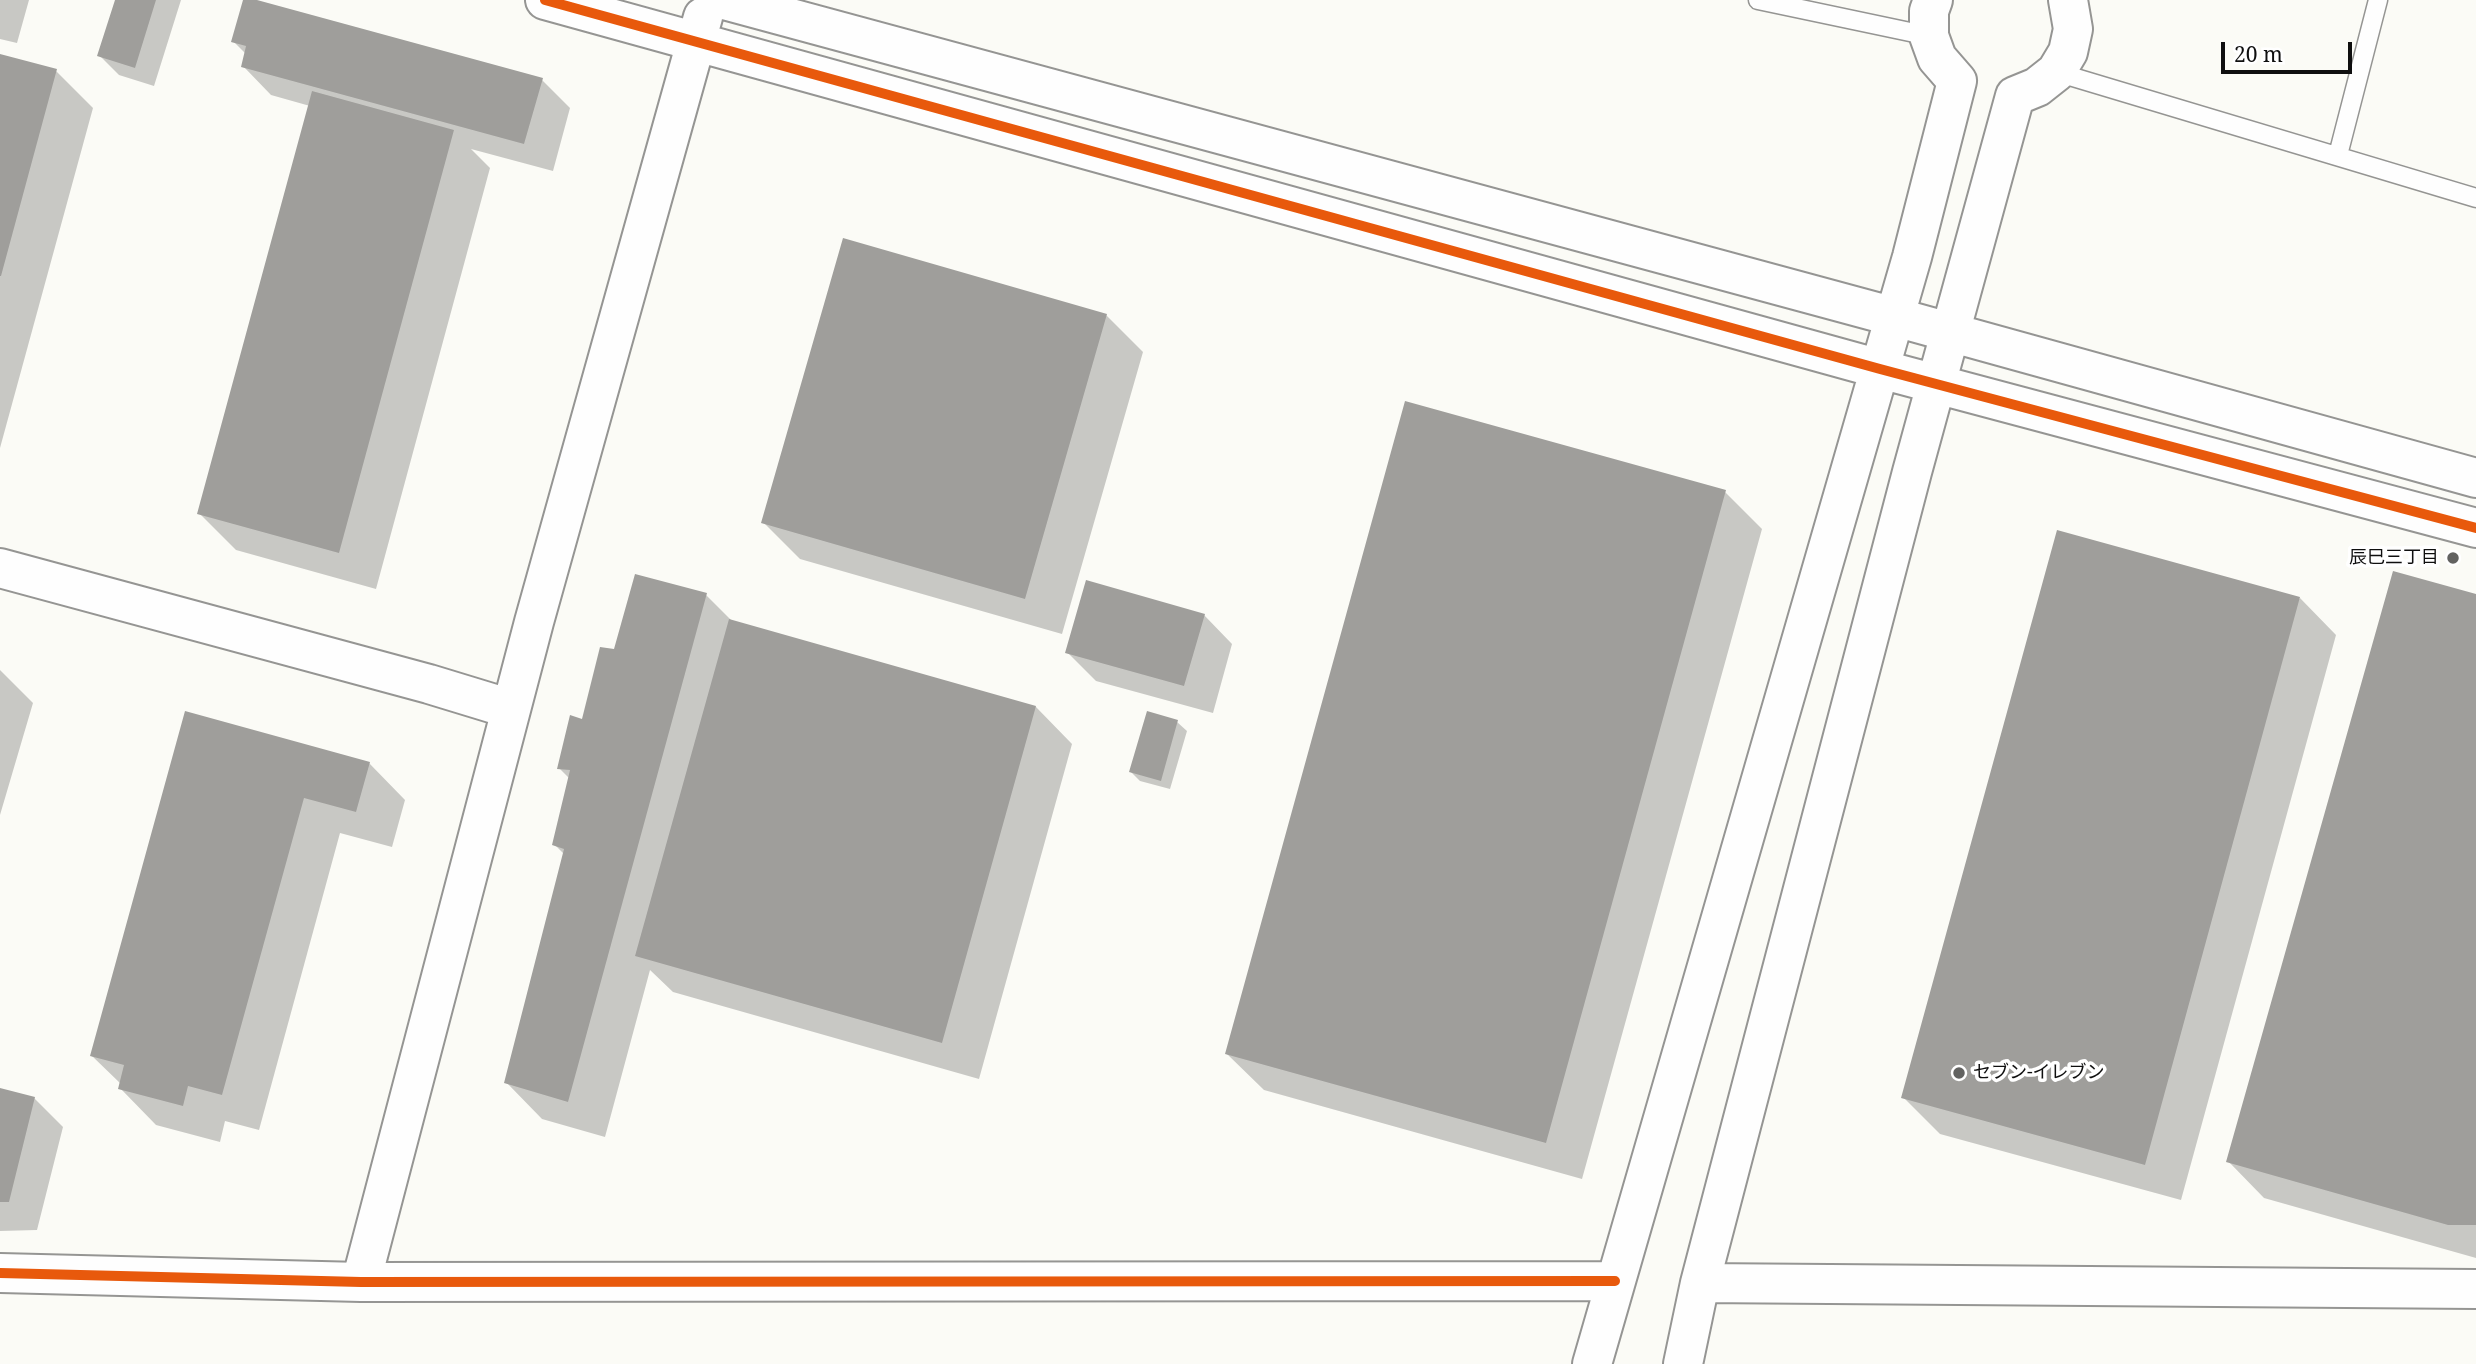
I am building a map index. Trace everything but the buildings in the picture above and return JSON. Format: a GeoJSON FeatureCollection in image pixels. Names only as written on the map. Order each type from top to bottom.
{"type":"FeatureCollection","features":[{"type":"Feature","properties":{"kind":"street"},"geometry":{"type":"LineString","coordinates":[[545,0],[1880,369],[2476,528]]}},
{"type":"Feature","properties":{"kind":"street"},"geometry":{"type":"LineString","coordinates":[[362,1282],[511,709],[708,0]]}},
{"type":"Feature","properties":{"kind":"street"},"geometry":{"type":"LineString","coordinates":[[724,0],[1895,317],[2476,478]]}},
{"type":"Feature","properties":{"kind":"street"},"geometry":{"type":"LineString","coordinates":[[1683,1364],[1700,1283],[1949,332],[2015,96],[2037,87],[2056,72],[2068,52],[2073,29],[2068,0]]}},
{"type":"Feature","properties":{"kind":"street"},"geometry":{"type":"LineString","coordinates":[[1592,1364],[1895,317],[1957,81],[1937,58],[1931,18]]}},
{"type":"Feature","properties":{"kind":"street"},"geometry":{"type":"LineString","coordinates":[[0,568],[429,684],[511,709]]}},
{"type":"Feature","properties":{"kind":"street"},"geometry":{"type":"LineString","coordinates":[[0,1273],[362,1282],[1615,1281]]}},
{"type":"Feature","properties":{"kind":"street"},"geometry":{"type":"LineString","coordinates":[[1700,1283],[2476,1289]]}},
{"type":"Feature","properties":{"kind":"lane"},"geometry":{"type":"LineString","coordinates":[[2338,155],[2378,0]]}},
{"type":"Feature","properties":{"kind":"lane"},"geometry":{"type":"LineString","coordinates":[[1762,1],[1931,18]]}},
{"type":"Feature","properties":{"kind":"lane"},"geometry":{"type":"LineString","coordinates":[[2056,72],[2476,198]]}},
{"type":"Feature","properties":{"kind":"cycle path"},"geometry":{"type":"LineString","coordinates":[[545,0],[1880,369],[2476,528]]}},
{"type":"Feature","properties":{"kind":"cycle path"},"geometry":{"type":"LineString","coordinates":[[0,1273],[361,1282],[1615,1281]]}},
{"type":"Feature","properties":{"kind":"place","name":"辰巳三丁目"},"geometry":{"type":"Point","coordinates":[2453,558]}},
{"type":"Feature","properties":{"kind":"place","name":"セブン-イレブン"},"geometry":{"type":"Point","coordinates":[1959,1073]}}]}
